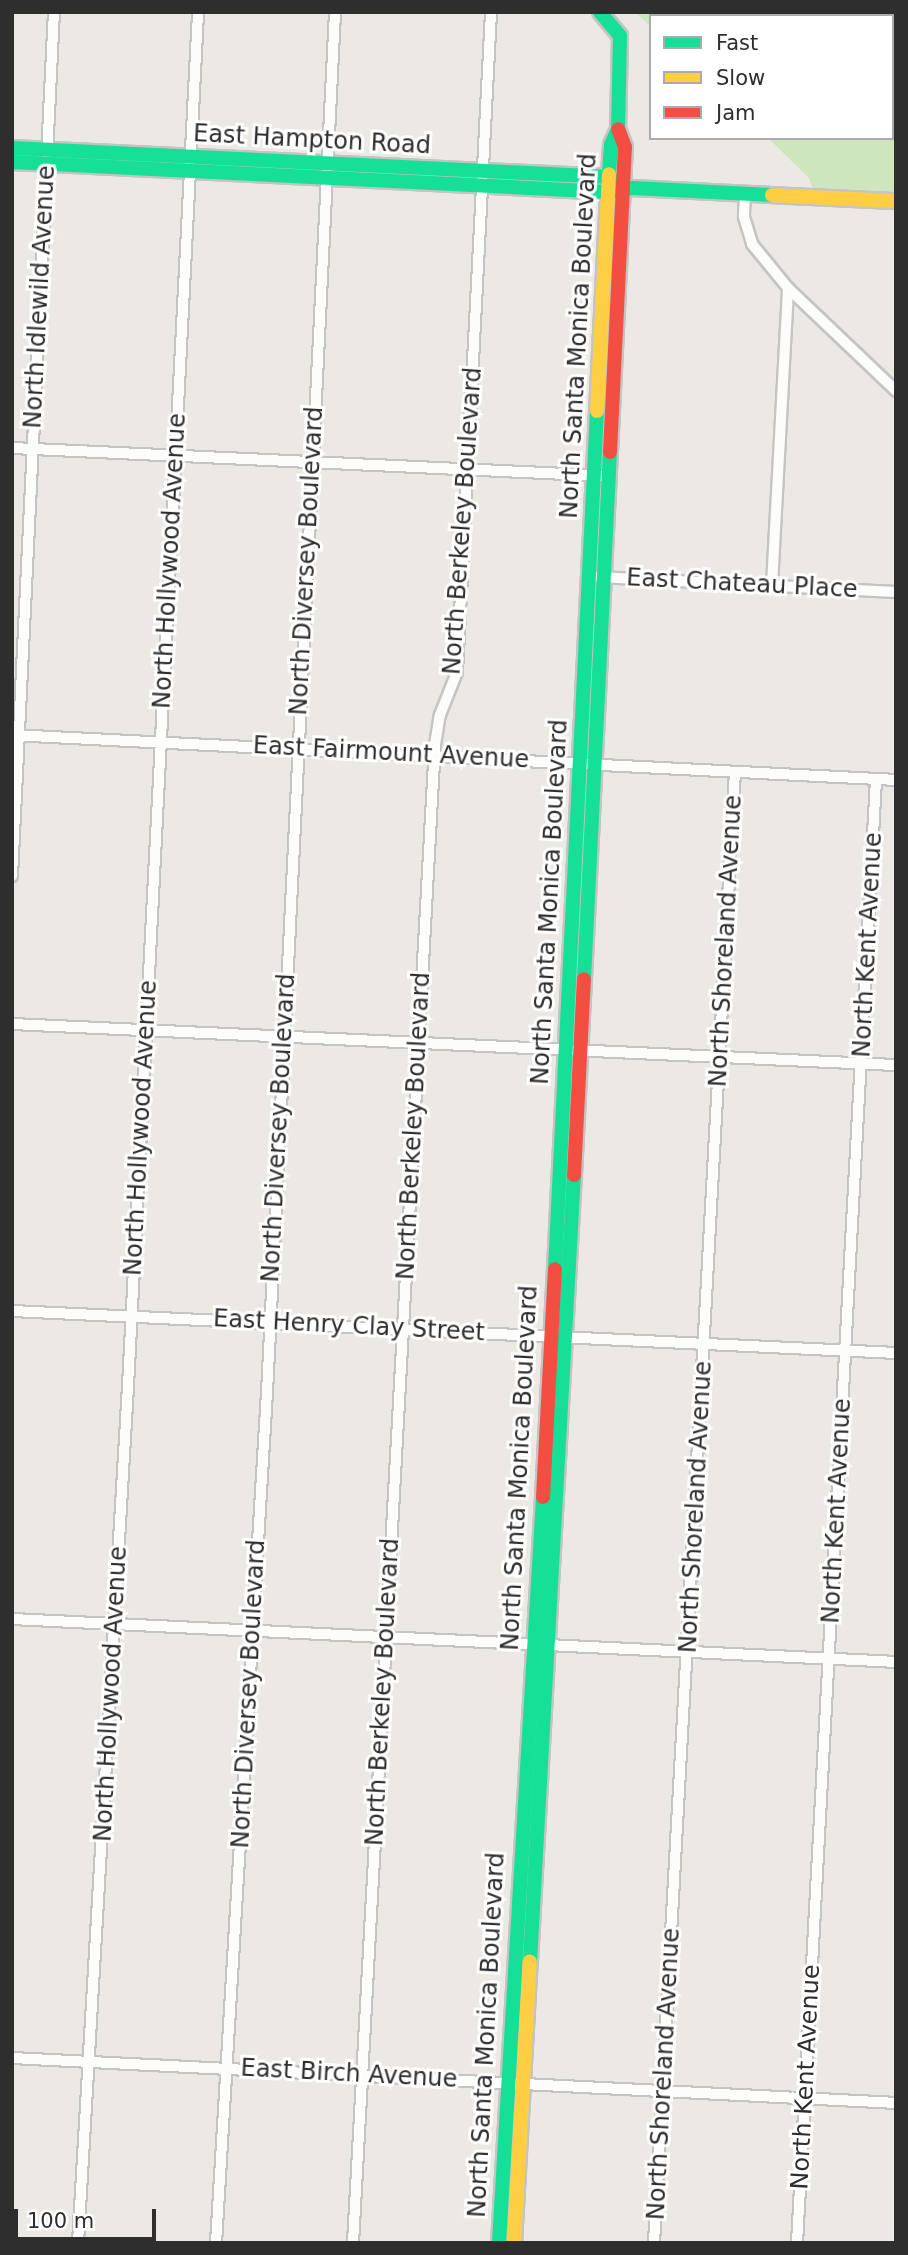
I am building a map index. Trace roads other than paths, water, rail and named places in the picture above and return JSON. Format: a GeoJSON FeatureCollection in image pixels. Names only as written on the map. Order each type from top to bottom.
{"type":"FeatureCollection","features":[{"type":"Feature","properties":{"kind":"street","name":"North Idlewild Avenue"},"geometry":{"type":"LineString","coordinates":[[12,876],[15,736],[54,12]]}},
{"type":"Feature","properties":{"kind":"street","name":"North Hollywood Avenue"},"geometry":{"type":"LineString","coordinates":[[78,2243],[132,1316],[198,12]]}},
{"type":"Feature","properties":{"kind":"street","name":"North Diversey Boulevard"},"geometry":{"type":"LineString","coordinates":[[216,2243],[270,1323],[335,12]]}},
{"type":"Feature","properties":{"kind":"street","name":"North Berkeley Boulevard"},"geometry":{"type":"LineString","coordinates":[[353,2243],[434,755],[440,715],[457,672],[491,12]]}},
{"type":"Feature","properties":{"kind":"street"},"geometry":{"type":"LineString","coordinates":[[600,12],[620,36],[618,129]]}},
{"type":"Feature","properties":{"kind":"street","name":"North Santa Monica Boulevard"},"geometry":{"type":"LineString","coordinates":[[499,2243],[532,1644],[559,1336],[580,1049],[587,763],[601,476],[609,184],[611,145],[618,129]]}},
{"type":"Feature","properties":{"kind":"street","name":"North Santa Monica Boulevard"},"geometry":{"type":"LineString","coordinates":[[601,476],[623,188],[625,147],[618,129]]}},
{"type":"Feature","properties":{"kind":"street","name":"East Hampton Road"},"geometry":{"type":"LineString","coordinates":[[12,148],[47,157]]}},
{"type":"Feature","properties":{"kind":"street","name":"East Hampton Road"},"geometry":{"type":"LineString","coordinates":[[12,162],[47,157],[190,163],[327,163],[562,174],[609,184]]}},
{"type":"Feature","properties":{"kind":"street","name":"East Hampton Road"},"geometry":{"type":"LineString","coordinates":[[190,163],[326,178],[482,187],[562,190],[609,184]]}},
{"type":"Feature","properties":{"kind":"street"},"geometry":{"type":"LineString","coordinates":[[562,174],[562,190]]}},
{"type":"Feature","properties":{"kind":"street"},"geometry":{"type":"LineString","coordinates":[[609,184],[623,188],[896,201]]}},
{"type":"Feature","properties":{"kind":"street"},"geometry":{"type":"LineString","coordinates":[[745,195],[744,217],[752,244],[788,288],[896,391]]}},
{"type":"Feature","properties":{"kind":"street"},"geometry":{"type":"LineString","coordinates":[[772,585],[788,288]]}},
{"type":"Feature","properties":{"kind":"street"},"geometry":{"type":"LineString","coordinates":[[12,448],[601,476]]}},
{"type":"Feature","properties":{"kind":"street","name":"East Chateau Place"},"geometry":{"type":"LineString","coordinates":[[596,577],[896,592]]}},
{"type":"Feature","properties":{"kind":"street","name":"East Fairmount Avenue"},"geometry":{"type":"LineString","coordinates":[[15,736],[298,748],[896,780]]}},
{"type":"Feature","properties":{"kind":"street","name":"North Santa Monica Boulevard"},"geometry":{"type":"LineString","coordinates":[[514,2243],[548,1645],[559,1336],[565,1048],[587,763]]}},
{"type":"Feature","properties":{"kind":"street","name":"North Shoreland Avenue"},"geometry":{"type":"LineString","coordinates":[[654,2243],[689,1651],[734,772]]}},
{"type":"Feature","properties":{"kind":"street","name":"North Kent Avenue"},"geometry":{"type":"LineString","coordinates":[[797,2243],[876,779]]}},
{"type":"Feature","properties":{"kind":"street"},"geometry":{"type":"LineString","coordinates":[[12,1024],[896,1065]]}},
{"type":"Feature","properties":{"kind":"street","name":"East Henry Clay Street"},"geometry":{"type":"LineString","coordinates":[[12,1311],[896,1353]]}},
{"type":"Feature","properties":{"kind":"street"},"geometry":{"type":"LineString","coordinates":[[12,1619],[896,1662]]}},
{"type":"Feature","properties":{"kind":"street","name":"East Birch Avenue"},"geometry":{"type":"LineString","coordinates":[[12,2058],[896,2103]]}}]}
